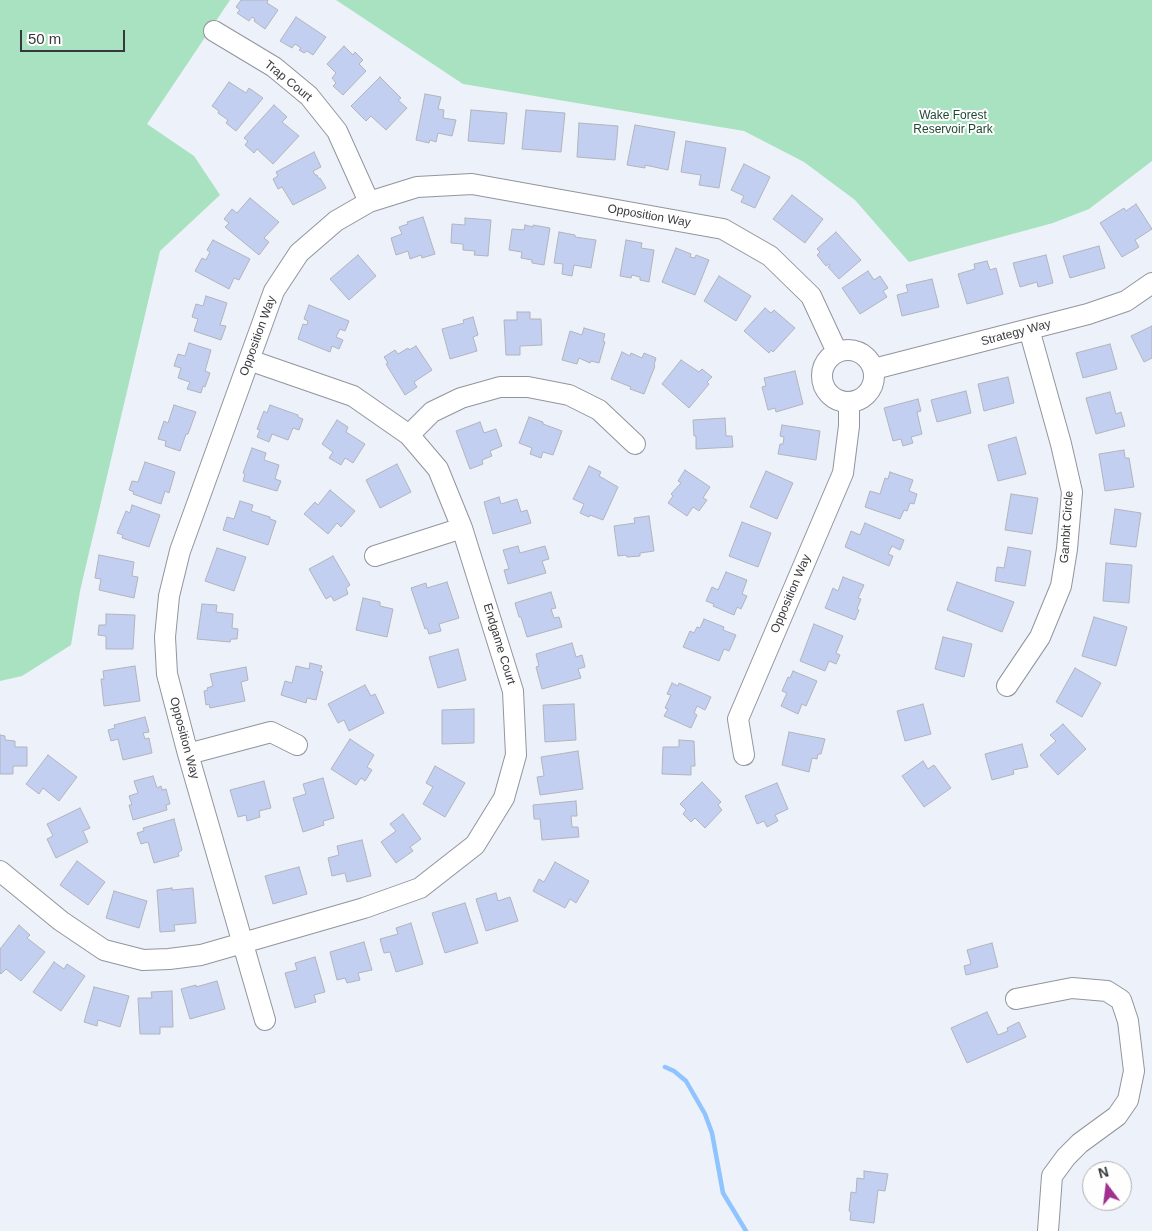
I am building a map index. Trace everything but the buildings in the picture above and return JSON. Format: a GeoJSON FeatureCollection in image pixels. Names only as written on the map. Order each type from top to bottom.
{"type":"FeatureCollection","features":[{"type":"Feature","properties":{"kind":"street","name":"Trap Court"},"geometry":{"type":"LineString","coordinates":[[214,32],[274,67],[309,96],[337,131],[370,202]]}},
{"type":"Feature","properties":{"kind":"street","name":"Opposition Way"},"geometry":{"type":"LineString","coordinates":[[265,1020],[188,754],[167,674],[165,637],[169,596],[180,552],[274,291],[299,253],[336,221],[370,202],[417,187],[472,184],[723,229],[770,256],[811,296],[837,352]]}},
{"type":"Feature","properties":{"kind":"street","name":"Strategy Way"},"geometry":{"type":"LineString","coordinates":[[874,369],[1088,314],[1126,301],[1152,283]]}},
{"type":"Feature","properties":{"kind":"street","name":"Gambit Circle"},"geometry":{"type":"LineString","coordinates":[[1007,686],[1040,637],[1061,586],[1067,549],[1072,492],[1061,444],[1029,330]]}},
{"type":"Feature","properties":{"kind":"street"},"geometry":{"type":"LineString","coordinates":[[844,350],[859,352],[871,362],[874,369],[875,378],[873,386],[868,393],[862,399],[849,403],[830,396],[822,381],[824,364],[837,352],[844,350]]}},
{"type":"Feature","properties":{"kind":"street","name":"Endgame Court"},"geometry":{"type":"LineString","coordinates":[[0,872],[61,921],[104,950],[143,960],[201,955],[364,908],[420,888],[475,845],[504,798],[516,756],[513,691],[462,528],[438,469],[410,435],[353,396],[249,360]]}},
{"type":"Feature","properties":{"kind":"street"},"geometry":{"type":"LineString","coordinates":[[410,435],[432,412],[461,398],[500,387],[528,387],[570,395],[599,410],[635,444]]}},
{"type":"Feature","properties":{"kind":"street","name":"Opposition Way"},"geometry":{"type":"LineString","coordinates":[[744,754],[738,719],[843,473],[849,426],[849,403]]}},
{"type":"Feature","properties":{"kind":"street"},"geometry":{"type":"LineString","coordinates":[[375,556],[462,528]]}},
{"type":"Feature","properties":{"kind":"street"},"geometry":{"type":"LineString","coordinates":[[188,754],[271,732],[297,745]]}},
{"type":"Feature","properties":{"kind":"street"},"geometry":{"type":"LineString","coordinates":[[1016,999],[1072,988],[1106,991],[1121,1000],[1128,1021],[1134,1071],[1128,1100],[1117,1116],[1080,1143],[1066,1157],[1052,1176],[1048,1231]]}},
{"type":"Feature","properties":{"kind":"green space"},"geometry":{"type":"Polygon","coordinates":[[[0,0],[230,0],[147,124],[194,156],[220,195],[160,251],[80,591],[71,645],[22,676],[0,681],[0,0]]]}},
{"type":"Feature","properties":{"kind":"green space","name":"Wake Forest Reservoir Park"},"geometry":{"type":"Polygon","coordinates":[[[336,0],[1152,0],[1152,161],[1089,209],[1053,223],[909,262],[855,200],[804,162],[744,131],[463,84],[336,0]]]}},
{"type":"Feature","properties":{"kind":"waterway"},"geometry":{"type":"LineString","coordinates":[[665,1067],[674,1071],[686,1081],[705,1114],[712,1133],[723,1193],[746,1231]]}}]}
